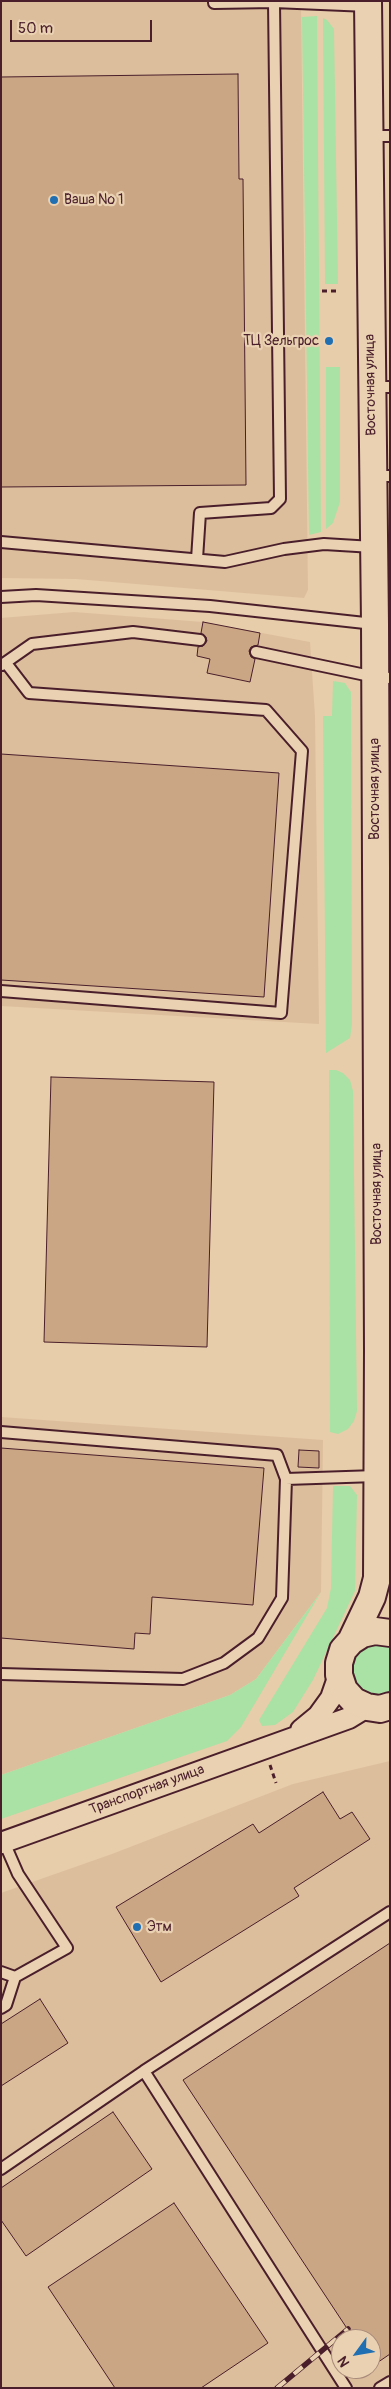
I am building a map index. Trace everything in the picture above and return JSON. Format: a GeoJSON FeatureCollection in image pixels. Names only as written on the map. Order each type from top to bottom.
{"type":"FeatureCollection","features":[{"type":"Feature","properties":{"kind":"street","name":"Восточная улица"},"geometry":{"type":"LineString","coordinates":[[339,1675],[339,1663],[344,1650],[352,1640],[372,1597],[377,1578],[376,1476],[384,1350],[382,678],[375,624],[374,547],[381,476],[378,379],[379,136],[368,4]]}},
{"type":"Feature","properties":{"kind":"street","name":"Восточная улица"},"geometry":{"type":"LineString","coordinates":[[377,1578],[390,1618]]}},
{"type":"Feature","properties":{"kind":"street"},"geometry":{"type":"LineString","coordinates":[[352,1640],[362,1634],[375,1631],[390,1633]]}},
{"type":"Feature","properties":{"kind":"street"},"geometry":{"type":"LineString","coordinates":[[339,1675],[344,1690],[354,1701],[378,1707]]}},
{"type":"Feature","properties":{"kind":"street"},"geometry":{"type":"LineString","coordinates":[[293,1737],[318,1716],[330,1698],[339,1675]]}},
{"type":"Feature","properties":{"kind":"street","name":"Транспортная улица"},"geometry":{"type":"LineString","coordinates":[[3,1842],[378,1707]]}},
{"type":"Feature","properties":{"kind":"lane"},"geometry":{"type":"LineString","coordinates":[[214,1],[214,3],[368,4]]}},
{"type":"Feature","properties":{"kind":"lane"},"geometry":{"type":"LineString","coordinates":[[197,559],[200,513],[271,508],[280,499],[274,2]]}},
{"type":"Feature","properties":{"kind":"lane"},"geometry":{"type":"LineString","coordinates":[[1,542],[224,562],[284,549],[324,544],[374,547]]}},
{"type":"Feature","properties":{"kind":"lane"},"geometry":{"type":"LineString","coordinates":[[1,597],[36,595],[200,605],[375,624]]}},
{"type":"Feature","properties":{"kind":"lane"},"geometry":{"type":"LineString","coordinates":[[1,991],[282,1013],[302,751],[266,710],[29,693],[4,664],[32,644],[133,632],[200,640]]}},
{"type":"Feature","properties":{"kind":"lane"},"geometry":{"type":"LineString","coordinates":[[256,652],[382,678]]}},
{"type":"Feature","properties":{"kind":"lane"},"geometry":{"type":"LineString","coordinates":[[1,1432],[278,1455],[286,1479],[282,1598],[258,1638],[224,1663],[183,1679],[1,1674]]}},
{"type":"Feature","properties":{"kind":"lane"},"geometry":{"type":"LineString","coordinates":[[286,1479],[376,1476]]}},
{"type":"Feature","properties":{"kind":"lane"},"geometry":{"type":"LineString","coordinates":[[1,1972],[15,1976],[68,1948],[18,1874],[3,1842]]}},
{"type":"Feature","properties":{"kind":"lane"},"geometry":{"type":"LineString","coordinates":[[1,2169],[144,2072],[390,1912]]}},
{"type":"Feature","properties":{"kind":"lane"},"geometry":{"type":"LineString","coordinates":[[1,2008],[6,2005],[15,1976]]}},
{"type":"Feature","properties":{"kind":"lane"},"geometry":{"type":"LineString","coordinates":[[144,2072],[346,2388]]}},
{"type":"Feature","properties":{"kind":"lane"},"geometry":{"type":"LineString","coordinates":[[380,2388],[390,2382]]}},
{"type":"Feature","properties":{"kind":"path"},"geometry":{"type":"LineString","coordinates":[[322,291],[338,291]]}},
{"type":"Feature","properties":{"kind":"path"},"geometry":{"type":"LineString","coordinates":[[269,1764],[276,1783]]}},
{"type":"Feature","properties":{"kind":"shaded area"},"geometry":{"type":"Polygon","coordinates":[[[1,1],[301,1],[308,590],[304,598],[76,579],[1,578],[1,1]]]}},
{"type":"Feature","properties":{"kind":"shaded area"},"geometry":{"type":"Polygon","coordinates":[[[74,612],[203,622],[310,642],[315,716],[319,1024],[1,1006],[1,618],[74,612]]]}},
{"type":"Feature","properties":{"kind":"shaded area"},"geometry":{"type":"Polygon","coordinates":[[[1,1417],[323,1440],[321,1592],[256,1679],[230,1695],[1,1775],[1,1417]]]}},
{"type":"Feature","properties":{"kind":"shaded area"},"geometry":{"type":"Polygon","coordinates":[[[390,1761],[390,2388],[1,2388],[1,1893],[112,1854],[293,1784],[390,1761]]]}},
{"type":"Feature","properties":{"kind":"green space"},"geometry":{"type":"Polygon","coordinates":[[[317,16],[321,532],[309,535],[302,17],[317,16]]]}},
{"type":"Feature","properties":{"kind":"green space"},"geometry":{"type":"Polygon","coordinates":[[[323,18],[334,29],[338,284],[325,284],[323,18]]]}},
{"type":"Feature","properties":{"kind":"green space"},"geometry":{"type":"Polygon","coordinates":[[[326,367],[340,367],[340,502],[333,523],[326,529],[326,367]]]}},
{"type":"Feature","properties":{"kind":"green space"},"geometry":{"type":"Polygon","coordinates":[[[333,681],[345,683],[351,692],[352,1025],[350,1038],[326,1053],[323,716],[332,716],[333,681]]]}},
{"type":"Feature","properties":{"kind":"green space"},"geometry":{"type":"Polygon","coordinates":[[[329,1070],[343,1073],[350,1080],[353,1091],[357,1411],[354,1421],[348,1429],[338,1434],[330,1432],[329,1070]]]}},
{"type":"Feature","properties":{"kind":"green space"},"geometry":{"type":"Polygon","coordinates":[[[333,1486],[350,1486],[357,1495],[355,1591],[313,1680],[293,1712],[275,1725],[262,1726],[259,1720],[327,1608],[331,1588],[333,1486]]]}},
{"type":"Feature","properties":{"kind":"green space"},"geometry":{"type":"Polygon","coordinates":[[[321,1592],[241,1727],[227,1741],[1,1819],[1,1775],[230,1695],[256,1679],[321,1592]]]}},
{"type":"Feature","properties":{"kind":"green space"},"geometry":{"type":"Polygon","coordinates":[[[376,1643],[390,1647],[390,1695],[370,1697],[351,1681],[351,1663],[354,1655],[367,1645],[376,1643]]]}},
{"type":"Feature","properties":{"kind":"building"},"geometry":{"type":"Polygon","coordinates":[[[238,74],[239,179],[243,179],[246,485],[1,487],[1,77],[238,74]]]}},
{"type":"Feature","properties":{"kind":"building"},"geometry":{"type":"Polygon","coordinates":[[[203,622],[260,633],[258,645],[251,647],[249,651],[251,657],[255,659],[250,682],[207,673],[210,659],[197,656],[198,647],[203,646],[207,641],[206,637],[201,633],[203,622]]]}},
{"type":"Feature","properties":{"kind":"building"},"geometry":{"type":"Polygon","coordinates":[[[1,754],[279,773],[264,997],[1,980],[1,754]]]}},
{"type":"Feature","properties":{"kind":"building"},"geometry":{"type":"Polygon","coordinates":[[[51,1077],[214,1082],[207,1347],[44,1342],[51,1077]]]}},
{"type":"Feature","properties":{"kind":"building"},"geometry":{"type":"Polygon","coordinates":[[[1,1448],[264,1468],[253,1605],[152,1597],[150,1634],[135,1633],[134,1649],[1,1638],[1,1448]]]}},
{"type":"Feature","properties":{"kind":"building"},"geometry":{"type":"Polygon","coordinates":[[[299,1450],[319,1451],[319,1468],[298,1467],[299,1450]]]}},
{"type":"Feature","properties":{"kind":"building"},"geometry":{"type":"Polygon","coordinates":[[[323,1792],[340,1819],[352,1812],[370,1839],[294,1888],[299,1896],[161,1982],[116,1907],[253,1824],[259,1833],[323,1792]]]}},
{"type":"Feature","properties":{"kind":"building"},"geometry":{"type":"Polygon","coordinates":[[[390,1943],[390,2354],[381,2360],[381,2329],[347,2329],[183,2080],[390,1943]]]}},
{"type":"Feature","properties":{"kind":"building"},"geometry":{"type":"Polygon","coordinates":[[[40,1999],[68,2043],[1,2086],[1,2024],[40,1999]]]}},
{"type":"Feature","properties":{"kind":"building"},"geometry":{"type":"Polygon","coordinates":[[[113,2112],[152,2169],[26,2256],[1,2220],[1,2188],[113,2112]]]}},
{"type":"Feature","properties":{"kind":"building"},"geometry":{"type":"Polygon","coordinates":[[[174,2203],[268,2343],[201,2388],[115,2388],[48,2287],[174,2203]]]}},
{"type":"Feature","properties":{"kind":"railway"},"geometry":{"type":"LineString","coordinates":[[277,2388],[331,2343]]}},
{"type":"Feature","properties":{"kind":"place","name":"Ваша № 1"},"geometry":{"type":"Point","coordinates":[54,200]}},
{"type":"Feature","properties":{"kind":"place","name":"ТЦ Зельгрос"},"geometry":{"type":"Point","coordinates":[329,341]}},
{"type":"Feature","properties":{"kind":"place","name":"Этм"},"geometry":{"type":"Point","coordinates":[137,1927]}}]}
